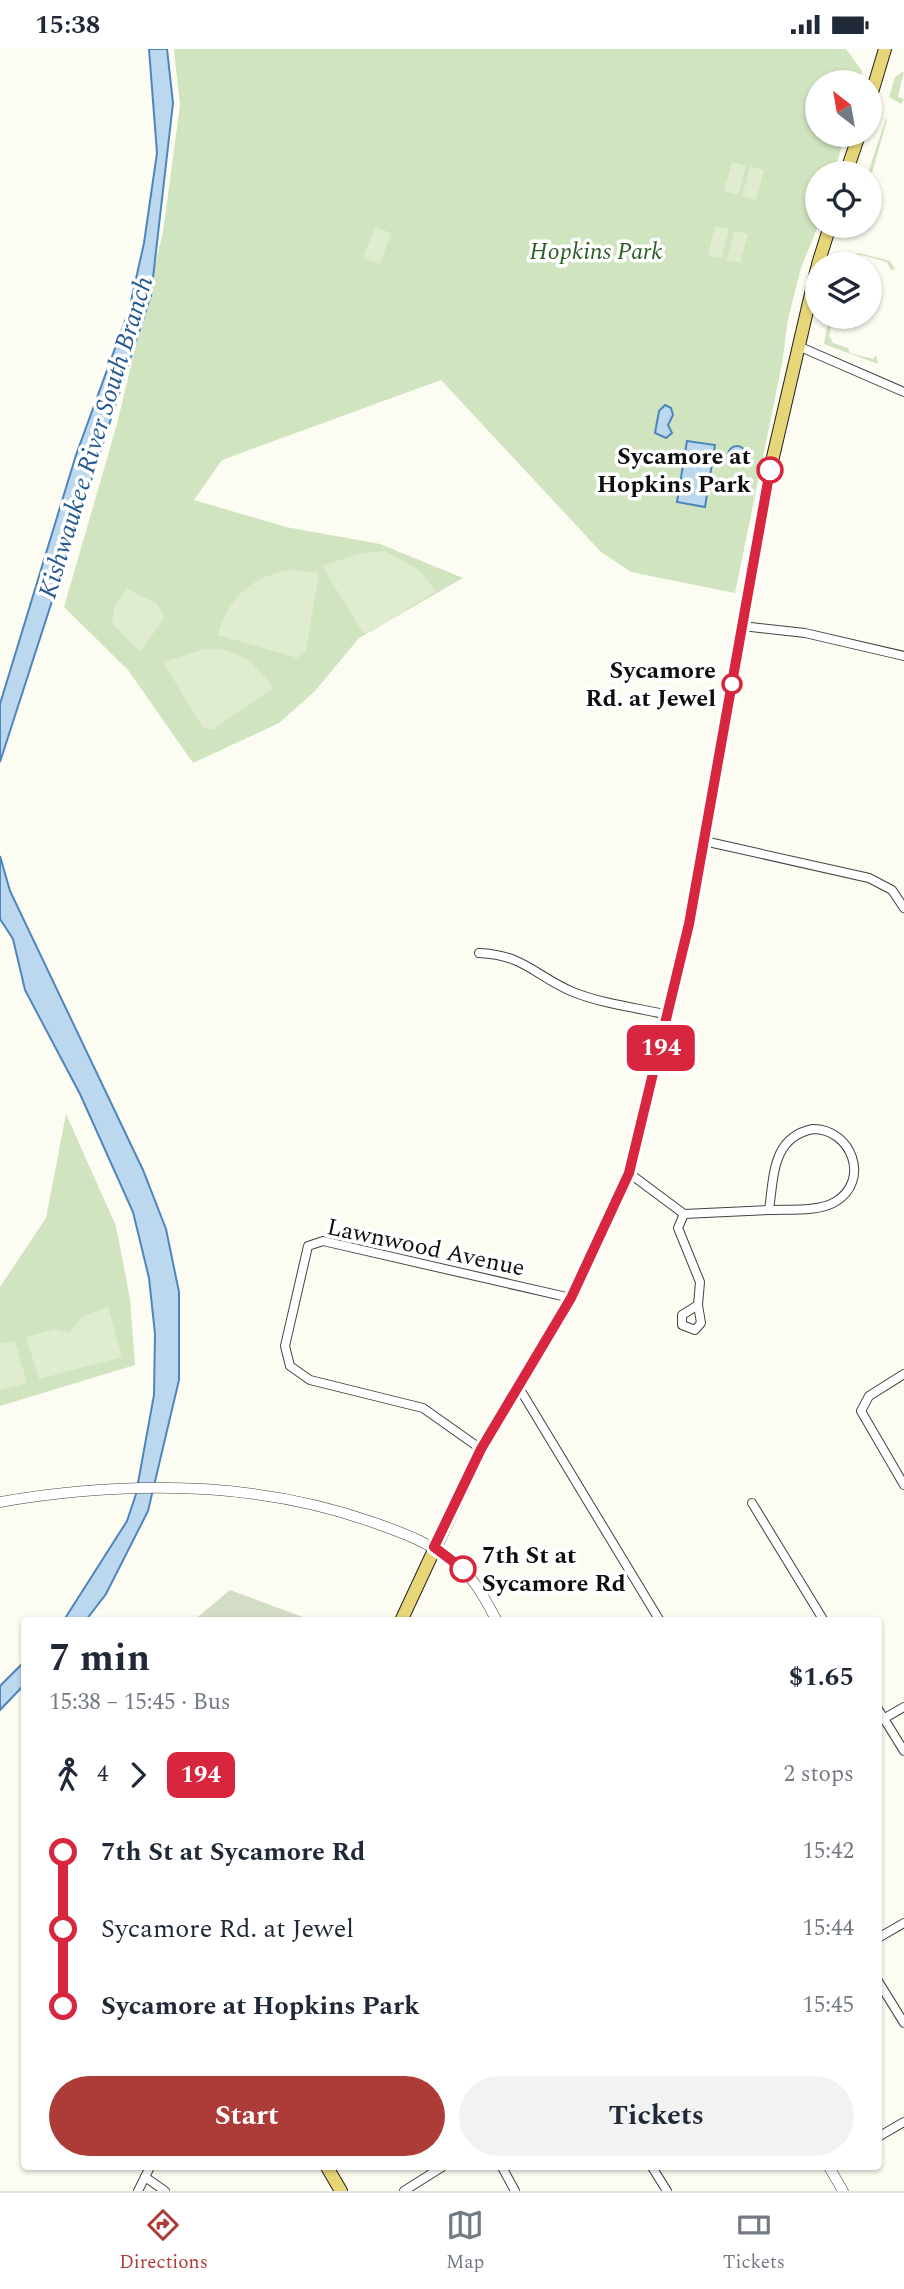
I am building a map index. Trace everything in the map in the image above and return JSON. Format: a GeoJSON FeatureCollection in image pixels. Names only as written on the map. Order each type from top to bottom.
{"type":"FeatureCollection","features":[{"type":"Feature","properties":{"kind":"main road"},"geometry":{"type":"LineString","coordinates":[[879,70],[885,49]]}},
{"type":"Feature","properties":{"kind":"main road"},"geometry":{"type":"LineString","coordinates":[[403,1617],[481,1449],[571,1298],[629,1173],[669,1015],[704,841],[760,528],[805,318]]}},
{"type":"Feature","properties":{"kind":"main road"},"geometry":{"type":"LineString","coordinates":[[329,2170],[341,2191]]}},
{"type":"Feature","properties":{"kind":"street"},"geometry":{"type":"LineString","coordinates":[[798,346],[904,393]]}},
{"type":"Feature","properties":{"kind":"street"},"geometry":{"type":"LineString","coordinates":[[742,626],[805,633],[904,656]]}},
{"type":"Feature","properties":{"kind":"street"},"geometry":{"type":"LineString","coordinates":[[704,841],[878,881],[892,890],[904,908]]}},
{"type":"Feature","properties":{"kind":"street"},"geometry":{"type":"LineString","coordinates":[[479,953],[502,954],[519,960],[585,996],[669,1015]]}},
{"type":"Feature","properties":{"kind":"street"},"geometry":{"type":"LineString","coordinates":[[629,1173],[684,1214],[769,1210],[827,1206],[841,1198],[850,1187],[855,1170],[852,1152],[844,1141],[820,1129],[804,1131],[786,1140],[778,1157],[769,1210]]}},
{"type":"Feature","properties":{"kind":"street"},"geometry":{"type":"LineString","coordinates":[[684,1214],[678,1228],[700,1282],[698,1305]]}},
{"type":"Feature","properties":{"kind":"street","name":"Lawnwood Avenue"},"geometry":{"type":"LineString","coordinates":[[481,1449],[423,1408],[310,1380],[289,1366],[285,1346],[305,1251],[311,1244],[323,1241],[571,1298]]}},
{"type":"Feature","properties":{"kind":"street"},"geometry":{"type":"LineString","coordinates":[[904,1374],[864,1400],[862,1415],[904,1485]]}},
{"type":"Feature","properties":{"kind":"street"},"geometry":{"type":"LineString","coordinates":[[518,1386],[658,1617]]}},
{"type":"Feature","properties":{"kind":"street"},"geometry":{"type":"LineString","coordinates":[[0,1502],[56,1493],[178,1489],[255,1492],[297,1499],[347,1513],[434,1547],[463,1569],[494,1617]]}},
{"type":"Feature","properties":{"kind":"street"},"geometry":{"type":"LineString","coordinates":[[752,1503],[822,1617]]}},
{"type":"Feature","properties":{"kind":"street"},"geometry":{"type":"LineString","coordinates":[[904,1707],[882,1720],[904,1751]]}},
{"type":"Feature","properties":{"kind":"street"},"geometry":{"type":"LineString","coordinates":[[882,1936],[904,1923]]}},
{"type":"Feature","properties":{"kind":"street"},"geometry":{"type":"LineString","coordinates":[[882,1987],[904,2023]]}},
{"type":"Feature","properties":{"kind":"street"},"geometry":{"type":"LineString","coordinates":[[882,2135],[904,2122]]}},
{"type":"Feature","properties":{"kind":"street"},"geometry":{"type":"LineString","coordinates":[[138,2191],[148,2170]]}},
{"type":"Feature","properties":{"kind":"street"},"geometry":{"type":"LineString","coordinates":[[404,2191],[437,2170]]}},
{"type":"Feature","properties":{"kind":"street"},"geometry":{"type":"LineString","coordinates":[[504,2170],[515,2191]]}},
{"type":"Feature","properties":{"kind":"street"},"geometry":{"type":"LineString","coordinates":[[654,2170],[667,2191]]}},
{"type":"Feature","properties":{"kind":"street"},"geometry":{"type":"LineString","coordinates":[[831,2170],[844,2191]]}},
{"type":"Feature","properties":{"kind":"street"},"geometry":{"type":"LineString","coordinates":[[145,2177],[165,2191]]}},
{"type":"Feature","properties":{"kind":"green space","name":"Hopkins Park"},"geometry":{"type":"Polygon","coordinates":[[[174,49],[846,49],[861,70],[805,70],[805,147],[842,147],[837,161],[805,161],[805,238],[813,238],[807,252],[805,252],[788,319],[782,364],[735,593],[631,572],[601,552],[441,380],[222,460],[194,500],[286,527],[380,544],[463,578],[359,638],[315,691],[279,723],[193,763],[128,670],[64,607],[117,424],[163,232],[180,105],[174,49]]]}},
{"type":"Feature","properties":{"kind":"green space"},"geometry":{"type":"Polygon","coordinates":[[[904,71],[898,97],[904,99],[901,104],[889,97],[895,77],[904,71]]]}},
{"type":"Feature","properties":{"kind":"green space"},"geometry":{"type":"Polygon","coordinates":[[[877,147],[879,147],[875,161],[872,161],[877,147]]]}},
{"type":"Feature","properties":{"kind":"green space"},"geometry":{"type":"Polygon","coordinates":[[[732,162],[746,166],[738,195],[724,191],[732,162]]]}},
{"type":"Feature","properties":{"kind":"green space"},"geometry":{"type":"Polygon","coordinates":[[[750,167],[764,170],[756,200],[742,196],[750,167]]]}},
{"type":"Feature","properties":{"kind":"green space"},"geometry":{"type":"Polygon","coordinates":[[[715,226],[729,229],[722,258],[708,255],[715,226]]]}},
{"type":"Feature","properties":{"kind":"green space"},"geometry":{"type":"Polygon","coordinates":[[[375,227],[391,233],[380,264],[363,258],[375,227]]]}},
{"type":"Feature","properties":{"kind":"green space"},"geometry":{"type":"Polygon","coordinates":[[[734,231],[748,234],[740,263],[727,260],[734,231]]]}},
{"type":"Feature","properties":{"kind":"green space"},"geometry":{"type":"Polygon","coordinates":[[[882,259],[890,261],[895,269],[891,270],[882,259]]]}},
{"type":"Feature","properties":{"kind":"green space"},"geometry":{"type":"Polygon","coordinates":[[[827,329],[830,329],[829,336],[833,343],[848,348],[850,353],[873,359],[876,355],[878,364],[824,344],[827,329]]]}},
{"type":"Feature","properties":{"kind":"green space"},"geometry":{"type":"Polygon","coordinates":[[[385,551],[418,569],[436,591],[371,632],[363,633],[322,566],[358,554],[385,551]]]}},
{"type":"Feature","properties":{"kind":"green space"},"geometry":{"type":"Polygon","coordinates":[[[289,570],[319,573],[306,651],[297,658],[218,635],[227,611],[243,591],[264,578],[289,570]]]}},
{"type":"Feature","properties":{"kind":"green space"},"geometry":{"type":"Polygon","coordinates":[[[127,589],[157,604],[165,617],[140,652],[112,623],[114,608],[127,589]]]}},
{"type":"Feature","properties":{"kind":"green space"},"geometry":{"type":"Polygon","coordinates":[[[205,649],[226,650],[244,658],[273,688],[212,730],[203,728],[163,662],[205,649]]]}},
{"type":"Feature","properties":{"kind":"green space"},"geometry":{"type":"Polygon","coordinates":[[[66,1114],[116,1226],[130,1299],[135,1365],[0,1406],[0,1287],[46,1218],[66,1114]]]}},
{"type":"Feature","properties":{"kind":"green space"},"geometry":{"type":"Polygon","coordinates":[[[108,1307],[122,1357],[39,1379],[26,1337],[55,1329],[69,1333],[83,1316],[108,1307]]]}},
{"type":"Feature","properties":{"kind":"green space"},"geometry":{"type":"Polygon","coordinates":[[[15,1341],[27,1383],[0,1390],[0,1344],[15,1341]]]}},
{"type":"Feature","properties":{"kind":"green space"},"geometry":{"type":"Polygon","coordinates":[[[230,1590],[303,1617],[198,1617],[230,1590]]]}},
{"type":"Feature","properties":{"kind":"water","name":"Kishwaukee River South Branch"},"geometry":{"type":"Polygon","coordinates":[[[149,49],[167,49],[173,103],[151,295],[0,762],[0,704],[76,455],[129,310],[144,243],[157,153],[149,49]]]}},
{"type":"Feature","properties":{"kind":"water"},"geometry":{"type":"Polygon","coordinates":[[[665,405],[671,408],[673,415],[668,425],[672,433],[666,438],[655,433],[659,411],[665,405]]]}},
{"type":"Feature","properties":{"kind":"water"},"geometry":{"type":"Polygon","coordinates":[[[687,441],[715,445],[705,507],[677,502],[687,441]]]}},
{"type":"Feature","properties":{"kind":"water"},"geometry":{"type":"Polygon","coordinates":[[[737,446],[743,449],[746,455],[743,461],[737,464],[731,461],[728,455],[731,449],[737,446]]]}},
{"type":"Feature","properties":{"kind":"water"},"geometry":{"type":"Polygon","coordinates":[[[0,856],[10,891],[143,1170],[166,1229],[179,1292],[179,1380],[148,1511],[106,1594],[88,1617],[66,1617],[127,1521],[136,1494],[154,1395],[155,1334],[149,1278],[133,1212],[80,1094],[25,990],[13,939],[0,919],[0,856]]]}},
{"type":"Feature","properties":{"kind":"water"},"geometry":{"type":"Polygon","coordinates":[[[21,1665],[21,1688],[0,1710],[0,1686],[21,1665]]]}},
{"type":"Feature","properties":{"kind":"bus line","name":"194"},"geometry":{"type":"LineString","coordinates":[[463,1569],[434,1547],[481,1449],[571,1298],[629,1173],[689,924],[770,470]]}},
{"type":"Feature","properties":{"kind":"place","name":"Sycamore at Hopkins Park"},"geometry":{"type":"Point","coordinates":[770,470]}},
{"type":"Feature","properties":{"kind":"place","name":"Sycamore Rd. at Jewel"},"geometry":{"type":"Point","coordinates":[732,684]}},
{"type":"Feature","properties":{"kind":"place","name":"7th St at Sycamore Rd"},"geometry":{"type":"Point","coordinates":[463,1569]}}]}
